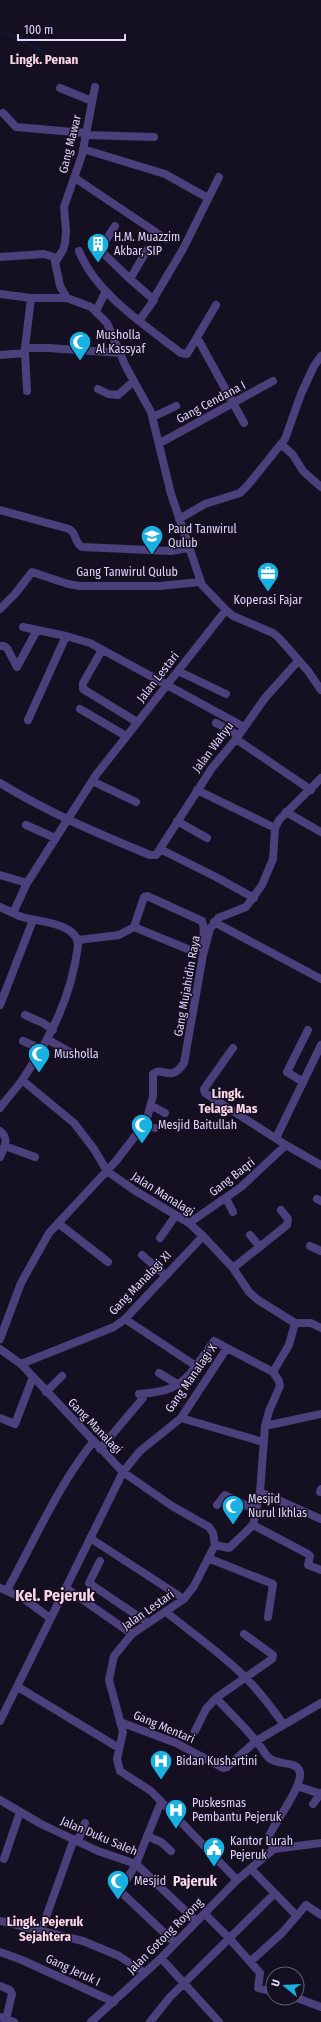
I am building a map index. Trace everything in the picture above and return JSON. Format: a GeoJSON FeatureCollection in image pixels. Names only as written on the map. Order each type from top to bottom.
{"type":"FeatureCollection","features":[{"type":"Feature","properties":{"kind":"street","name":"Gang Mawar"},"geometry":{"type":"LineString","coordinates":[[55,259],[63,250],[65,243],[66,231],[64,207],[75,178],[83,149],[95,87]]}},
{"type":"Feature","properties":{"kind":"street"},"geometry":{"type":"LineString","coordinates":[[60,88],[92,101]]}},
{"type":"Feature","properties":{"kind":"street"},"geometry":{"type":"LineString","coordinates":[[4,113],[16,127],[85,134],[154,137]]}},
{"type":"Feature","properties":{"kind":"street"},"geometry":{"type":"LineString","coordinates":[[83,149],[165,174],[208,198]]}},
{"type":"Feature","properties":{"kind":"street"},"geometry":{"type":"LineString","coordinates":[[139,321],[154,302],[154,298],[184,249],[219,177]]}},
{"type":"Feature","properties":{"kind":"street"},"geometry":{"type":"LineString","coordinates":[[75,178],[166,239]]}},
{"type":"Feature","properties":{"kind":"street"},"geometry":{"type":"LineString","coordinates":[[115,226],[102,246],[101,251],[130,279],[154,298]]}},
{"type":"Feature","properties":{"kind":"street"},"geometry":{"type":"LineString","coordinates":[[130,279],[147,250]]}},
{"type":"Feature","properties":{"kind":"street"},"geometry":{"type":"LineString","coordinates":[[79,251],[93,275],[106,291],[139,321],[184,354],[196,339],[216,304]]}},
{"type":"Feature","properties":{"kind":"street"},"geometry":{"type":"LineString","coordinates":[[0,257],[44,254],[55,259],[60,286],[67,298]]}},
{"type":"Feature","properties":{"kind":"street"},"geometry":{"type":"LineString","coordinates":[[96,311],[106,291]]}},
{"type":"Feature","properties":{"kind":"street"},"geometry":{"type":"LineString","coordinates":[[0,294],[31,298],[67,298],[87,304],[107,323],[153,418],[171,494],[200,582],[226,610],[245,622],[274,633],[320,687]]}},
{"type":"Feature","properties":{"kind":"street"},"geometry":{"type":"LineString","coordinates":[[27,391],[25,351],[31,298]]}},
{"type":"Feature","properties":{"kind":"street"},"geometry":{"type":"LineString","coordinates":[[196,339],[244,423]]}},
{"type":"Feature","properties":{"kind":"street"},"geometry":{"type":"LineString","coordinates":[[0,355],[48,348],[121,353]]}},
{"type":"Feature","properties":{"kind":"street"},"geometry":{"type":"LineString","coordinates":[[179,518],[205,504],[240,493],[248,485],[282,444],[310,373],[321,356]]}},
{"type":"Feature","properties":{"kind":"street"},"geometry":{"type":"LineString","coordinates":[[98,389],[108,394],[118,396],[134,381]]}},
{"type":"Feature","properties":{"kind":"street","name":"Gang Cendana I"},"geometry":{"type":"LineString","coordinates":[[160,443],[273,381]]}},
{"type":"Feature","properties":{"kind":"street"},"geometry":{"type":"LineString","coordinates":[[153,418],[176,406]]}},
{"type":"Feature","properties":{"kind":"street"},"geometry":{"type":"LineString","coordinates":[[282,444],[293,455],[303,471],[321,487]]}},
{"type":"Feature","properties":{"kind":"street"},"geometry":{"type":"LineString","coordinates":[[0,510],[69,529],[74,533],[78,544],[82,547],[171,551],[188,548]]}},
{"type":"Feature","properties":{"kind":"street","name":"Gang Tanwirul Qulub"},"geometry":{"type":"LineString","coordinates":[[0,609],[15,594],[32,572],[68,584],[80,586],[159,586],[200,582]]}},
{"type":"Feature","properties":{"kind":"street","name":"Jalan Lestari"},"geometry":{"type":"LineString","coordinates":[[13,913],[27,883],[92,781],[226,610]]}},
{"type":"Feature","properties":{"kind":"street"},"geometry":{"type":"LineString","coordinates":[[23,627],[66,636],[90,643],[244,727]]}},
{"type":"Feature","properties":{"kind":"street"},"geometry":{"type":"LineString","coordinates":[[0,646],[7,648],[15,666],[18,667],[37,630]]}},
{"type":"Feature","properties":{"kind":"street"},"geometry":{"type":"LineString","coordinates":[[28,720],[66,636]]}},
{"type":"Feature","properties":{"kind":"street"},"geometry":{"type":"LineString","coordinates":[[102,650],[82,687],[84,691],[137,722]]}},
{"type":"Feature","properties":{"kind":"street","name":"Jalan Wahyu"},"geometry":{"type":"LineString","coordinates":[[158,852],[212,768],[237,737],[265,698],[298,661]]}},
{"type":"Feature","properties":{"kind":"street"},"geometry":{"type":"LineString","coordinates":[[178,671],[226,694]]}},
{"type":"Feature","properties":{"kind":"street"},"geometry":{"type":"LineString","coordinates":[[80,708],[126,736]]}},
{"type":"Feature","properties":{"kind":"street"},"geometry":{"type":"LineString","coordinates":[[216,723],[311,790]]}},
{"type":"Feature","properties":{"kind":"street"},"geometry":{"type":"LineString","coordinates":[[321,778],[311,790],[286,812],[275,828],[274,852],[271,866],[254,898],[246,908],[224,915],[214,922],[321,979]]}},
{"type":"Feature","properties":{"kind":"street"},"geometry":{"type":"LineString","coordinates":[[92,781],[136,802]]}},
{"type":"Feature","properties":{"kind":"street"},"geometry":{"type":"LineString","coordinates":[[0,783],[67,819],[150,855],[158,852],[216,877],[254,898]]}},
{"type":"Feature","properties":{"kind":"street"},"geometry":{"type":"LineString","coordinates":[[197,790],[275,828]]}},
{"type":"Feature","properties":{"kind":"street"},"geometry":{"type":"LineString","coordinates":[[286,812],[321,832]]}},
{"type":"Feature","properties":{"kind":"street"},"geometry":{"type":"LineString","coordinates":[[177,822],[207,838]]}},
{"type":"Feature","properties":{"kind":"street"},"geometry":{"type":"LineString","coordinates":[[26,825],[55,838]]}},
{"type":"Feature","properties":{"kind":"street"},"geometry":{"type":"LineString","coordinates":[[0,875],[27,883]]}},
{"type":"Feature","properties":{"kind":"street"},"geometry":{"type":"LineString","coordinates":[[78,940],[119,935],[134,927],[144,897],[147,896],[202,921],[204,932],[201,944],[192,950],[134,927]]}},
{"type":"Feature","properties":{"kind":"street"},"geometry":{"type":"LineString","coordinates":[[0,907],[33,920],[63,927],[72,932],[78,940],[72,983],[53,1030],[22,1080],[0,1108]]}},
{"type":"Feature","properties":{"kind":"street"},"geometry":{"type":"LineString","coordinates":[[0,1005],[33,920]]}},
{"type":"Feature","properties":{"kind":"street","name":"Gang Mujahidin Raya"},"geometry":{"type":"LineString","coordinates":[[152,1106],[153,1074],[158,1071],[168,1074],[176,1073],[184,1063],[187,1056],[205,948],[214,922]]}},
{"type":"Feature","properties":{"kind":"street"},"geometry":{"type":"LineString","coordinates":[[25,1016],[43,1022],[53,1030]]}},
{"type":"Feature","properties":{"kind":"street"},"geometry":{"type":"LineString","coordinates":[[303,1082],[287,1072],[308,1030]]}},
{"type":"Feature","properties":{"kind":"street"},"geometry":{"type":"LineString","coordinates":[[47,1040],[73,1054]]}},
{"type":"Feature","properties":{"kind":"street"},"geometry":{"type":"LineString","coordinates":[[23,1041],[41,1049]]}},
{"type":"Feature","properties":{"kind":"street"},"geometry":{"type":"LineString","coordinates":[[276,1138],[321,1045]]}},
{"type":"Feature","properties":{"kind":"street"},"geometry":{"type":"LineString","coordinates":[[233,1048],[204,1089],[204,1093],[286,1145],[321,1165]]}},
{"type":"Feature","properties":{"kind":"street","name":"Jalan Manalagi"},"geometry":{"type":"LineString","coordinates":[[22,1080],[74,1123],[94,1149],[107,1171],[134,1190],[189,1223],[233,1268],[253,1296],[294,1323]]}},
{"type":"Feature","properties":{"kind":"street"},"geometry":{"type":"LineString","coordinates":[[0,1338],[21,1283],[49,1233],[126,1149],[144,1125],[152,1106],[165,1113]]}},
{"type":"Feature","properties":{"kind":"street"},"geometry":{"type":"LineString","coordinates":[[144,1125],[155,1128]]}},
{"type":"Feature","properties":{"kind":"street"},"geometry":{"type":"LineString","coordinates":[[0,1131],[6,1137],[5,1146],[0,1157]]}},
{"type":"Feature","properties":{"kind":"street","name":"Gang Baqri"},"geometry":{"type":"LineString","coordinates":[[189,1223],[252,1178],[286,1145]]}},
{"type":"Feature","properties":{"kind":"street"},"geometry":{"type":"LineString","coordinates":[[5,1146],[34,1157]]}},
{"type":"Feature","properties":{"kind":"street"},"geometry":{"type":"LineString","coordinates":[[226,1198],[233,1212]]}},
{"type":"Feature","properties":{"kind":"street"},"geometry":{"type":"LineString","coordinates":[[233,1268],[288,1223],[288,1219],[281,1210]]}},
{"type":"Feature","properties":{"kind":"street"},"geometry":{"type":"LineString","coordinates":[[160,1238],[176,1215]]}},
{"type":"Feature","properties":{"kind":"street"},"geometry":{"type":"LineString","coordinates":[[58,1223],[108,1262]]}},
{"type":"Feature","properties":{"kind":"street"},"geometry":{"type":"LineString","coordinates":[[250,1235],[260,1247]]}},
{"type":"Feature","properties":{"kind":"street","name":"Gang Manalagi XI"},"geometry":{"type":"LineString","coordinates":[[21,1364],[104,1333],[125,1319],[203,1236]]}},
{"type":"Feature","properties":{"kind":"street"},"geometry":{"type":"LineString","coordinates":[[310,1246],[321,1251]]}},
{"type":"Feature","properties":{"kind":"street"},"geometry":{"type":"LineString","coordinates":[[142,1255],[165,1275]]}},
{"type":"Feature","properties":{"kind":"street"},"geometry":{"type":"LineString","coordinates":[[125,1319],[196,1366]]}},
{"type":"Feature","properties":{"kind":"street"},"geometry":{"type":"LineString","coordinates":[[0,1721],[123,1472],[172,1506],[209,1527],[213,1533],[215,1545],[229,1548],[253,1525],[260,1492],[265,1426],[269,1411],[280,1386],[279,1381],[273,1372],[289,1345],[294,1323],[310,1323],[321,1328]]}},
{"type":"Feature","properties":{"kind":"street"},"geometry":{"type":"LineString","coordinates":[[100,1449],[141,1396],[170,1390],[179,1385],[196,1366],[214,1341],[227,1348]]}},
{"type":"Feature","properties":{"kind":"street","name":"Gang Manalagi X"},"geometry":{"type":"LineString","coordinates":[[172,1424],[181,1418],[227,1348],[273,1372]]}},
{"type":"Feature","properties":{"kind":"street","name":"Gang Manalagi"},"geometry":{"type":"LineString","coordinates":[[0,1349],[21,1364],[93,1442],[123,1472],[140,1452],[172,1424]]}},
{"type":"Feature","properties":{"kind":"street"},"geometry":{"type":"LineString","coordinates":[[160,1373],[179,1385]]}},
{"type":"Feature","properties":{"kind":"street"},"geometry":{"type":"LineString","coordinates":[[46,1392],[62,1376]]}},
{"type":"Feature","properties":{"kind":"street"},"geometry":{"type":"LineString","coordinates":[[0,1418],[15,1424],[33,1377]]}},
{"type":"Feature","properties":{"kind":"street"},"geometry":{"type":"LineString","coordinates":[[265,1426],[321,1414]]}},
{"type":"Feature","properties":{"kind":"street"},"geometry":{"type":"LineString","coordinates":[[181,1418],[263,1442]]}},
{"type":"Feature","properties":{"kind":"street"},"geometry":{"type":"LineString","coordinates":[[50,1618],[23,1598],[3,1589],[49,1509],[82,1456],[93,1442]]}},
{"type":"Feature","properties":{"kind":"street"},"geometry":{"type":"LineString","coordinates":[[260,1492],[321,1519]]}},
{"type":"Feature","properties":{"kind":"street"},"geometry":{"type":"LineString","coordinates":[[217,1505],[225,1495],[256,1510]]}},
{"type":"Feature","properties":{"kind":"street"},"geometry":{"type":"LineString","coordinates":[[253,1525],[308,1554],[310,1556],[308,1565],[321,1570]]}},
{"type":"Feature","properties":{"kind":"street"},"geometry":{"type":"LineString","coordinates":[[90,1538],[184,1599]]}},
{"type":"Feature","properties":{"kind":"street","name":"Jalan Lestari"},"geometry":{"type":"LineString","coordinates":[[215,1545],[194,1586],[184,1599],[132,1634],[123,1643],[114,1656],[109,1680],[111,1694],[123,1737],[119,1748],[118,1759],[120,1771],[151,1791],[237,1880]]}},
{"type":"Feature","properties":{"kind":"street"},"geometry":{"type":"LineString","coordinates":[[208,1558],[273,1584],[268,1617]]}},
{"type":"Feature","properties":{"kind":"street"},"geometry":{"type":"LineString","coordinates":[[100,1561],[89,1580],[89,1583],[148,1623]]}},
{"type":"Feature","properties":{"kind":"street"},"geometry":{"type":"LineString","coordinates":[[66,1588],[132,1634]]}},
{"type":"Feature","properties":{"kind":"street"},"geometry":{"type":"LineString","coordinates":[[166,1612],[222,1656],[245,1677],[272,1708],[284,1725]]}},
{"type":"Feature","properties":{"kind":"street"},"geometry":{"type":"LineString","coordinates":[[195,1731],[206,1709],[216,1698],[272,1659],[273,1656],[244,1634]]}},
{"type":"Feature","properties":{"kind":"street"},"geometry":{"type":"LineString","coordinates":[[18,1687],[119,1748]]}},
{"type":"Feature","properties":{"kind":"street"},"geometry":{"type":"LineString","coordinates":[[216,1698],[256,1741],[270,1760],[281,1764],[292,1764],[299,1770],[297,1786],[269,1836],[274,1849],[321,1843]]}},
{"type":"Feature","properties":{"kind":"street"},"geometry":{"type":"LineString","coordinates":[[256,1741],[321,1703]]}},
{"type":"Feature","properties":{"kind":"street","name":"Gang Mentari"},"geometry":{"type":"LineString","coordinates":[[120,1722],[181,1745],[219,1768],[227,1767],[256,1741]]}},
{"type":"Feature","properties":{"kind":"street"},"geometry":{"type":"LineString","coordinates":[[297,1786],[321,1794],[313,1804]]}},
{"type":"Feature","properties":{"kind":"street","name":"Jalan Duku Saleh"},"geometry":{"type":"LineString","coordinates":[[0,1800],[20,1812],[98,1851],[136,1864],[196,1921]]}},
{"type":"Feature","properties":{"kind":"street"},"geometry":{"type":"LineString","coordinates":[[161,1802],[136,1864],[120,1891],[175,1943]]}},
{"type":"Feature","properties":{"kind":"street"},"geometry":{"type":"LineString","coordinates":[[4,1859],[20,1812]]}},
{"type":"Feature","properties":{"kind":"street"},"geometry":{"type":"LineString","coordinates":[[42,1931],[76,1840],[85,1823]]}},
{"type":"Feature","properties":{"kind":"street"},"geometry":{"type":"LineString","coordinates":[[147,1836],[161,1842],[171,1851]]}},
{"type":"Feature","properties":{"kind":"street","name":"Jalan Gotong Royong"},"geometry":{"type":"LineString","coordinates":[[91,2022],[161,1958],[237,1880],[274,1849]]}},
{"type":"Feature","properties":{"kind":"street"},"geometry":{"type":"LineString","coordinates":[[251,1869],[297,1916]]}},
{"type":"Feature","properties":{"kind":"street"},"geometry":{"type":"LineString","coordinates":[[150,2022],[170,1997],[274,1894]]}},
{"type":"Feature","properties":{"kind":"street"},"geometry":{"type":"LineString","coordinates":[[251,1961],[282,1933],[306,1905],[321,1915]]}},
{"type":"Feature","properties":{"kind":"street"},"geometry":{"type":"LineString","coordinates":[[204,1914],[251,1961],[261,1975],[258,1988],[265,1990]]}},
{"type":"Feature","properties":{"kind":"street"},"geometry":{"type":"LineString","coordinates":[[0,1921],[83,1941],[119,1956],[145,1973]]}},
{"type":"Feature","properties":{"kind":"street","name":"Gang Jeruk I"},"geometry":{"type":"LineString","coordinates":[[0,1952],[22,1960],[114,2002]]}},
{"type":"Feature","properties":{"kind":"street"},"geometry":{"type":"LineString","coordinates":[[161,1958],[219,2022]]}},
{"type":"Feature","properties":{"kind":"street"},"geometry":{"type":"LineString","coordinates":[[0,1986],[10,1990],[12,1994],[6,2020]]}},
{"type":"Feature","properties":{"kind":"street"},"geometry":{"type":"LineString","coordinates":[[305,2001],[321,2007]]}},
{"type":"Feature","properties":{"kind":"waterway"},"geometry":{"type":"LineString","coordinates":[[0,31],[59,59]]}},
{"type":"Feature","properties":{"kind":"place","name":"H.M. Muazzim Akbar, SIP"},"geometry":{"type":"Point","coordinates":[98,264]}},
{"type":"Feature","properties":{"kind":"place","name":"Musholla Al Kassyaf"},"geometry":{"type":"Point","coordinates":[80,362]}},
{"type":"Feature","properties":{"kind":"place","name":"Paud Tanwirul Qulub"},"geometry":{"type":"Point","coordinates":[152,556]}},
{"type":"Feature","properties":{"kind":"place","name":"Koperasi Fajar"},"geometry":{"type":"Point","coordinates":[268,592]}},
{"type":"Feature","properties":{"kind":"place","name":"Musholla"},"geometry":{"type":"Point","coordinates":[39,1074]}},
{"type":"Feature","properties":{"kind":"place","name":"Mesjid Baitullah"},"geometry":{"type":"Point","coordinates":[142,1144]}},
{"type":"Feature","properties":{"kind":"place","name":"Mesjid Nurul Ikhlas"},"geometry":{"type":"Point","coordinates":[233,1526]}},
{"type":"Feature","properties":{"kind":"place","name":"Bidan Kushartini"},"geometry":{"type":"Point","coordinates":[161,1780]}},
{"type":"Feature","properties":{"kind":"place","name":"Puskesmas Pembantu Pejeruk"},"geometry":{"type":"Point","coordinates":[176,1830]}},
{"type":"Feature","properties":{"kind":"place","name":"Kantor Lurah Pejeruk"},"geometry":{"type":"Point","coordinates":[214,1868]}},
{"type":"Feature","properties":{"kind":"place","name":"Mesjid"},"geometry":{"type":"Point","coordinates":[118,1900]}},
{"type":"Feature","properties":{"kind":"district","name":"Lingk. Penan"},"geometry":{"type":"Point","coordinates":[44,59]}},
{"type":"Feature","properties":{"kind":"district","name":"Lingk. Telaga Mas"},"geometry":{"type":"Point","coordinates":[228,1100]}},
{"type":"Feature","properties":{"kind":"district","name":"Kel. Pejeruk"},"geometry":{"type":"Point","coordinates":[55,1595]}},
{"type":"Feature","properties":{"kind":"district","name":"Pajeruk"},"geometry":{"type":"Point","coordinates":[195,1881]}},
{"type":"Feature","properties":{"kind":"district","name":"Lingk. Pejeruk Sejahtera"},"geometry":{"type":"Point","coordinates":[45,1928]}}]}
